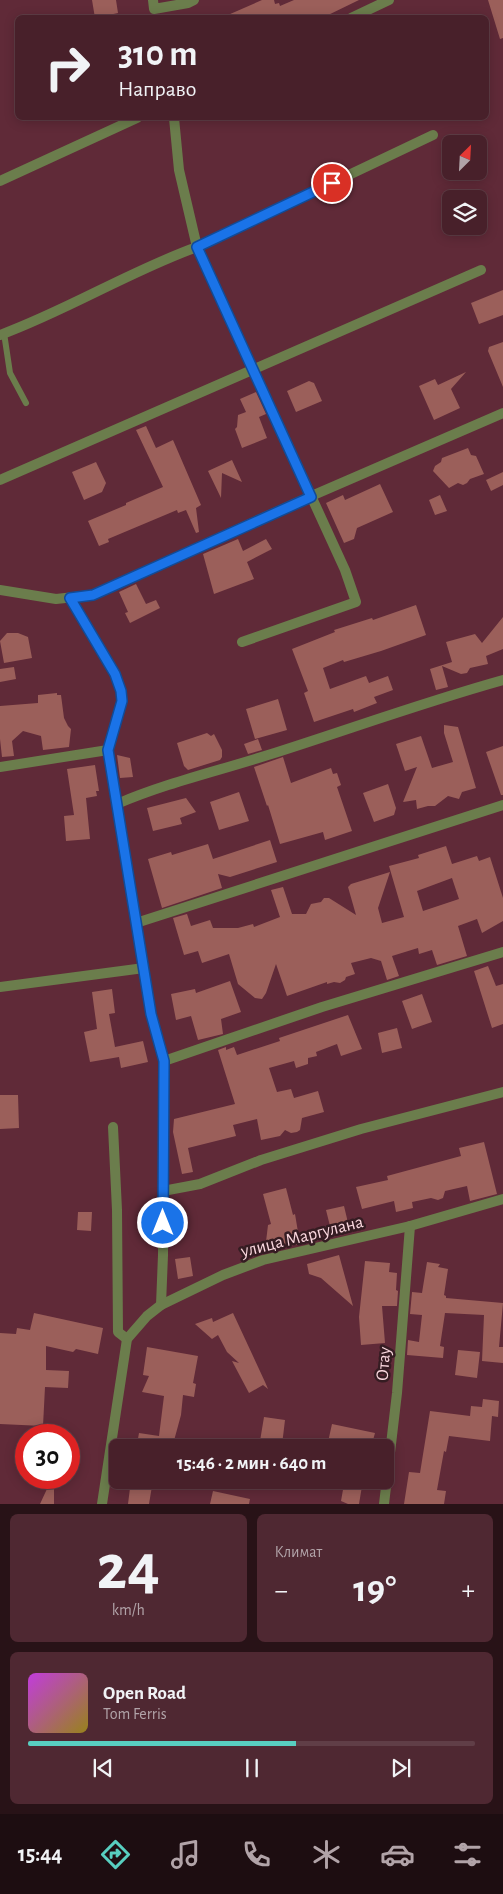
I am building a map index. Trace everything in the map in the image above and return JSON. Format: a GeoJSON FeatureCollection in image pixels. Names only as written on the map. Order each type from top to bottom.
{"type":"FeatureCollection","features":[{"type":"Feature","properties":{"kind":"street"},"geometry":{"type":"LineString","coordinates":[[155,9],[188,3],[194,0]]}},
{"type":"Feature","properties":{"kind":"street"},"geometry":{"type":"LineString","coordinates":[[357,15],[389,0]]}},
{"type":"Feature","properties":{"kind":"street"},"geometry":{"type":"LineString","coordinates":[[0,182],[133,120]]}},
{"type":"Feature","properties":{"kind":"street"},"geometry":{"type":"LineString","coordinates":[[174,120],[179,170],[197,247],[345,570],[356,602],[242,642]]}},
{"type":"Feature","properties":{"kind":"street"},"geometry":{"type":"LineString","coordinates":[[2,334],[122,280],[161,260],[197,247],[433,135]]}},
{"type":"Feature","properties":{"kind":"street"},"geometry":{"type":"LineString","coordinates":[[0,480],[481,270]]}},
{"type":"Feature","properties":{"kind":"street"},"geometry":{"type":"LineString","coordinates":[[0,590],[56,599],[93,595],[311,497],[503,414]]}},
{"type":"Feature","properties":{"kind":"street"},"geometry":{"type":"LineString","coordinates":[[70,598],[115,674],[121,691],[122,701],[108,750],[151,1014],[164,1061],[163,1255],[160,1305]]}},
{"type":"Feature","properties":{"kind":"street"},"geometry":{"type":"LineString","coordinates":[[117,804],[150,790],[230,767],[438,698],[503,680]]}},
{"type":"Feature","properties":{"kind":"street"},"geometry":{"type":"LineString","coordinates":[[0,768],[108,750]]}},
{"type":"Feature","properties":{"kind":"street"},"geometry":{"type":"LineString","coordinates":[[136,923],[503,805]]}},
{"type":"Feature","properties":{"kind":"street"},"geometry":{"type":"LineString","coordinates":[[164,1061],[322,1007],[503,952]]}},
{"type":"Feature","properties":{"kind":"street"},"geometry":{"type":"LineString","coordinates":[[0,987],[144,968]]}},
{"type":"Feature","properties":{"kind":"street"},"geometry":{"type":"LineString","coordinates":[[163,1191],[200,1184],[261,1160],[361,1129],[503,1092]]}},
{"type":"Feature","properties":{"kind":"street"},"geometry":{"type":"LineString","coordinates":[[102,1504],[127,1339],[118,1332],[117,1210],[113,1127]]}},
{"type":"Feature","properties":{"kind":"street","name":"улица Маргулана"},"geometry":{"type":"LineString","coordinates":[[127,1339],[147,1316],[160,1305],[223,1275],[263,1260],[410,1226],[503,1199]]}},
{"type":"Feature","properties":{"kind":"street","name":"Отау"},"geometry":{"type":"LineString","coordinates":[[384,1504],[396,1393],[410,1226]]}},
{"type":"Feature","properties":{"kind":"lane"},"geometry":{"type":"LineString","coordinates":[[2,334],[10,373],[26,403]]}},
{"type":"Feature","properties":{"kind":"building"},"geometry":{"type":"Polygon","coordinates":[[[92,0],[116,0],[118,13],[94,15],[92,0]]]}},
{"type":"Feature","properties":{"kind":"building"},"geometry":{"type":"Polygon","coordinates":[[[262,0],[274,0],[275,4],[279,3],[280,6],[294,0],[359,0],[328,15],[228,15],[262,0]]]}},
{"type":"Feature","properties":{"kind":"building"},"geometry":{"type":"Polygon","coordinates":[[[488,0],[503,0],[503,38],[500,39],[488,0]]]}},
{"type":"Feature","properties":{"kind":"building"},"geometry":{"type":"Polygon","coordinates":[[[503,290],[503,315],[479,324],[471,303],[503,290]]]}},
{"type":"Feature","properties":{"kind":"building"},"geometry":{"type":"Polygon","coordinates":[[[503,342],[503,387],[488,351],[489,347],[503,342]]]}},
{"type":"Feature","properties":{"kind":"building"},"geometry":{"type":"Polygon","coordinates":[[[466,372],[451,389],[460,408],[434,420],[419,386],[435,379],[438,385],[466,372]]]}},
{"type":"Feature","properties":{"kind":"building"},"geometry":{"type":"Polygon","coordinates":[[[309,381],[314,383],[322,401],[296,412],[287,391],[309,381]]]}},
{"type":"Feature","properties":{"kind":"building"},"geometry":{"type":"Polygon","coordinates":[[[256,392],[266,414],[259,417],[267,438],[242,448],[235,429],[237,427],[238,415],[246,412],[240,399],[256,392]]]}},
{"type":"Feature","properties":{"kind":"building"},"geometry":{"type":"Polygon","coordinates":[[[146,426],[156,448],[173,440],[201,505],[196,508],[199,532],[196,533],[186,510],[178,513],[177,510],[108,539],[109,542],[99,546],[88,521],[163,487],[136,430],[146,426]]]}},
{"type":"Feature","properties":{"kind":"building"},"geometry":{"type":"Polygon","coordinates":[[[468,448],[471,455],[476,456],[484,474],[470,479],[463,485],[458,483],[449,488],[433,471],[435,466],[441,462],[442,458],[468,448]]]}},
{"type":"Feature","properties":{"kind":"building"},"geometry":{"type":"Polygon","coordinates":[[[232,460],[242,482],[222,473],[221,498],[208,471],[232,460]]]}},
{"type":"Feature","properties":{"kind":"building"},"geometry":{"type":"Polygon","coordinates":[[[96,462],[106,483],[102,492],[84,500],[72,472],[96,462]]]}},
{"type":"Feature","properties":{"kind":"building"},"geometry":{"type":"Polygon","coordinates":[[[503,472],[503,485],[491,491],[486,480],[503,472]]]}},
{"type":"Feature","properties":{"kind":"building"},"geometry":{"type":"Polygon","coordinates":[[[380,484],[393,512],[357,528],[354,539],[344,543],[326,503],[343,495],[345,500],[380,484]]]}},
{"type":"Feature","properties":{"kind":"building"},"geometry":{"type":"Polygon","coordinates":[[[440,495],[447,511],[435,515],[429,500],[440,495]]]}},
{"type":"Feature","properties":{"kind":"building"},"geometry":{"type":"Polygon","coordinates":[[[238,539],[243,551],[266,539],[272,549],[247,562],[254,579],[214,594],[203,554],[238,539]]]}},
{"type":"Feature","properties":{"kind":"building"},"geometry":{"type":"Polygon","coordinates":[[[136,584],[146,604],[156,600],[160,608],[130,623],[125,613],[128,612],[119,592],[136,584]]]}},
{"type":"Feature","properties":{"kind":"building"},"geometry":{"type":"Polygon","coordinates":[[[416,605],[426,635],[381,651],[344,662],[343,660],[323,668],[330,689],[366,676],[369,683],[388,676],[393,690],[374,697],[377,703],[354,712],[353,709],[314,722],[304,693],[308,691],[292,649],[335,632],[334,630],[372,618],[373,620],[416,605]]]}},
{"type":"Feature","properties":{"kind":"building"},"geometry":{"type":"Polygon","coordinates":[[[503,617],[503,649],[486,656],[488,664],[470,668],[467,673],[461,674],[442,666],[448,687],[436,690],[430,669],[452,662],[446,642],[475,634],[482,643],[503,617]]]}},
{"type":"Feature","properties":{"kind":"building"},"geometry":{"type":"Polygon","coordinates":[[[7,633],[18,633],[28,637],[32,658],[4,663],[0,641],[7,633]]]}},
{"type":"Feature","properties":{"kind":"building"},"geometry":{"type":"Polygon","coordinates":[[[14,667],[16,679],[0,682],[0,669],[14,667]]]}},
{"type":"Feature","properties":{"kind":"building"},"geometry":{"type":"Polygon","coordinates":[[[57,693],[57,695],[61,695],[64,718],[71,729],[69,747],[43,750],[41,736],[23,731],[12,741],[14,756],[2,757],[0,706],[38,703],[38,695],[57,693]]]}},
{"type":"Feature","properties":{"kind":"building"},"geometry":{"type":"Polygon","coordinates":[[[278,699],[287,730],[255,739],[246,709],[278,699]]]}},
{"type":"Feature","properties":{"kind":"building"},"geometry":{"type":"Polygon","coordinates":[[[444,725],[458,727],[476,788],[462,792],[459,799],[448,796],[435,806],[417,809],[416,800],[403,802],[417,767],[405,771],[396,744],[421,736],[432,768],[453,762],[444,733],[444,725]]]}},
{"type":"Feature","properties":{"kind":"building"},"geometry":{"type":"Polygon","coordinates":[[[207,733],[211,736],[214,734],[222,750],[222,757],[220,760],[188,770],[184,766],[177,743],[207,733]]]}},
{"type":"Feature","properties":{"kind":"building"},"geometry":{"type":"Polygon","coordinates":[[[258,739],[262,750],[248,754],[244,744],[258,739]]]}},
{"type":"Feature","properties":{"kind":"building"},"geometry":{"type":"Polygon","coordinates":[[[503,746],[503,795],[501,795],[486,752],[503,746]]]}},
{"type":"Feature","properties":{"kind":"building"},"geometry":{"type":"Polygon","coordinates":[[[117,755],[130,758],[133,777],[120,778],[117,755]]]}},
{"type":"Feature","properties":{"kind":"building"},"geometry":{"type":"Polygon","coordinates":[[[283,757],[291,783],[331,768],[333,774],[337,773],[341,785],[337,787],[352,831],[325,840],[323,832],[280,844],[254,767],[283,757]]]}},
{"type":"Feature","properties":{"kind":"building"},"geometry":{"type":"Polygon","coordinates":[[[95,765],[99,791],[96,791],[97,796],[86,798],[90,839],[66,841],[64,816],[74,815],[67,769],[95,765]]]}},
{"type":"Feature","properties":{"kind":"building"},"geometry":{"type":"Polygon","coordinates":[[[388,784],[396,808],[394,815],[374,822],[363,793],[388,784]]]}},
{"type":"Feature","properties":{"kind":"building"},"geometry":{"type":"Polygon","coordinates":[[[239,792],[249,821],[219,830],[210,802],[239,792]]]}},
{"type":"Feature","properties":{"kind":"building"},"geometry":{"type":"Polygon","coordinates":[[[186,798],[196,812],[180,818],[182,824],[153,831],[147,808],[186,798]]]}},
{"type":"Feature","properties":{"kind":"building"},"geometry":{"type":"Polygon","coordinates":[[[270,840],[277,862],[230,877],[218,874],[222,888],[162,908],[148,859],[171,852],[172,855],[208,844],[213,859],[270,840]]]}},
{"type":"Feature","properties":{"kind":"building"},"geometry":{"type":"Polygon","coordinates":[[[446,846],[452,864],[477,856],[479,861],[490,857],[503,898],[503,921],[482,933],[477,919],[458,926],[467,956],[437,965],[432,950],[419,954],[418,948],[392,956],[399,976],[387,980],[381,961],[371,958],[351,963],[355,974],[346,977],[340,983],[327,984],[327,982],[287,996],[276,964],[262,999],[255,998],[238,984],[229,954],[202,963],[198,951],[184,955],[173,918],[187,914],[191,926],[210,920],[213,928],[238,928],[253,924],[254,927],[280,917],[271,890],[283,887],[292,914],[306,914],[311,904],[321,902],[324,898],[329,898],[356,915],[348,887],[351,884],[390,872],[378,908],[382,923],[404,917],[389,866],[419,858],[418,855],[446,846]],[[452,878],[417,891],[423,911],[459,899],[452,878]]]}},
{"type":"Feature","properties":{"kind":"building"},"geometry":{"type":"Polygon","coordinates":[[[488,966],[496,986],[503,984],[503,1024],[492,1028],[474,971],[488,966]]]}},
{"type":"Feature","properties":{"kind":"building"},"geometry":{"type":"Polygon","coordinates":[[[230,981],[241,1012],[221,1019],[223,1034],[198,1040],[191,1016],[176,1020],[171,994],[195,989],[196,993],[230,981]]]}},
{"type":"Feature","properties":{"kind":"building"},"geometry":{"type":"Polygon","coordinates":[[[112,989],[115,1013],[109,1014],[115,1047],[143,1041],[148,1062],[121,1068],[119,1057],[90,1062],[84,1032],[97,1029],[92,992],[112,989]]]}},
{"type":"Feature","properties":{"kind":"building"},"geometry":{"type":"Polygon","coordinates":[[[422,994],[432,1022],[412,1029],[402,1001],[422,994]]]}},
{"type":"Feature","properties":{"kind":"building"},"geometry":{"type":"Polygon","coordinates":[[[348,1015],[362,1049],[341,1056],[337,1044],[316,1052],[317,1056],[308,1058],[308,1064],[296,1068],[294,1061],[269,1068],[277,1092],[291,1089],[294,1098],[318,1091],[324,1112],[302,1118],[300,1130],[297,1132],[291,1133],[285,1130],[280,1136],[261,1140],[257,1119],[233,1125],[236,1136],[188,1148],[193,1172],[182,1174],[173,1132],[174,1119],[235,1104],[218,1050],[234,1047],[237,1055],[280,1041],[279,1038],[348,1015]]]}},
{"type":"Feature","properties":{"kind":"building"},"geometry":{"type":"Polygon","coordinates":[[[397,1028],[402,1048],[382,1053],[378,1033],[397,1028]]]}},
{"type":"Feature","properties":{"kind":"building"},"geometry":{"type":"Polygon","coordinates":[[[0,1095],[18,1095],[19,1128],[0,1129],[0,1095]]]}},
{"type":"Feature","properties":{"kind":"building"},"geometry":{"type":"Polygon","coordinates":[[[484,1142],[497,1194],[470,1201],[467,1186],[445,1191],[443,1198],[438,1200],[431,1198],[412,1202],[413,1208],[396,1212],[394,1201],[362,1209],[356,1187],[388,1180],[387,1176],[461,1156],[459,1148],[484,1142]]]}},
{"type":"Feature","properties":{"kind":"building"},"geometry":{"type":"Polygon","coordinates":[[[286,1188],[293,1215],[295,1214],[300,1244],[265,1250],[268,1225],[271,1224],[263,1194],[286,1188]]]}},
{"type":"Feature","properties":{"kind":"building"},"geometry":{"type":"Polygon","coordinates":[[[344,1206],[349,1227],[345,1231],[332,1234],[326,1210],[344,1206]]]}},
{"type":"Feature","properties":{"kind":"building"},"geometry":{"type":"Polygon","coordinates":[[[78,1212],[92,1212],[91,1231],[77,1230],[78,1212]]]}},
{"type":"Feature","properties":{"kind":"building"},"geometry":{"type":"Polygon","coordinates":[[[339,1255],[353,1306],[321,1278],[309,1274],[307,1264],[339,1255]]]}},
{"type":"Feature","properties":{"kind":"building"},"geometry":{"type":"Polygon","coordinates":[[[190,1257],[193,1276],[178,1279],[175,1259],[190,1257]]]}},
{"type":"Feature","properties":{"kind":"building"},"geometry":{"type":"Polygon","coordinates":[[[365,1261],[390,1263],[389,1272],[397,1273],[397,1306],[382,1306],[385,1343],[361,1345],[359,1317],[365,1261]]]}},
{"type":"Feature","properties":{"kind":"building"},"geometry":{"type":"Polygon","coordinates":[[[427,1262],[440,1264],[438,1267],[448,1269],[444,1295],[446,1298],[503,1303],[499,1347],[503,1347],[503,1363],[482,1361],[484,1315],[445,1313],[440,1346],[444,1347],[443,1358],[407,1355],[408,1340],[419,1342],[422,1315],[410,1314],[412,1292],[422,1293],[427,1262]]]}},
{"type":"Feature","properties":{"kind":"building"},"geometry":{"type":"Polygon","coordinates":[[[34,1313],[103,1328],[98,1354],[76,1349],[73,1352],[46,1346],[46,1370],[69,1371],[68,1388],[45,1387],[43,1424],[0,1424],[0,1333],[16,1334],[17,1328],[30,1330],[34,1313]]]}},
{"type":"Feature","properties":{"kind":"building"},"geometry":{"type":"Polygon","coordinates":[[[233,1313],[268,1389],[263,1385],[249,1393],[232,1361],[239,1363],[227,1352],[218,1335],[212,1339],[195,1324],[212,1318],[213,1322],[233,1313]]]}},
{"type":"Feature","properties":{"kind":"building"},"geometry":{"type":"Polygon","coordinates":[[[147,1347],[198,1356],[193,1383],[196,1384],[194,1397],[183,1395],[181,1415],[174,1439],[138,1439],[139,1433],[159,1436],[164,1396],[142,1392],[149,1376],[143,1375],[147,1347]]]}},
{"type":"Feature","properties":{"kind":"building"},"geometry":{"type":"Polygon","coordinates":[[[458,1350],[480,1352],[477,1378],[455,1375],[458,1350]]]}},
{"type":"Feature","properties":{"kind":"building"},"geometry":{"type":"Polygon","coordinates":[[[483,1399],[499,1401],[498,1417],[492,1416],[490,1441],[449,1436],[446,1452],[444,1451],[437,1490],[446,1491],[444,1504],[404,1504],[409,1472],[420,1473],[430,1411],[470,1416],[471,1406],[482,1407],[483,1399]]]}},
{"type":"Feature","properties":{"kind":"building"},"geometry":{"type":"Polygon","coordinates":[[[264,1417],[285,1420],[283,1439],[260,1439],[264,1417]]]}},
{"type":"Feature","properties":{"kind":"building"},"geometry":{"type":"Polygon","coordinates":[[[332,1424],[375,1433],[373,1439],[329,1439],[332,1424]]]}},
{"type":"Feature","properties":{"kind":"building"},"geometry":{"type":"Polygon","coordinates":[[[47,1489],[54,1489],[54,1504],[40,1504],[47,1489]]]}},
{"type":"Feature","properties":{"kind":"building"},"geometry":{"type":"Polygon","coordinates":[[[130,1489],[152,1489],[149,1504],[128,1504],[130,1489]]]}},
{"type":"Feature","properties":{"kind":"building"},"geometry":{"type":"Polygon","coordinates":[[[343,1489],[362,1489],[359,1504],[348,1504],[341,1501],[343,1489]]]}},
{"type":"Feature","properties":{"kind":"building"},"geometry":{"type":"Polygon","coordinates":[[[213,1491],[250,1499],[249,1504],[210,1504],[213,1491]]]}},
{"type":"Feature","properties":{"kind":"route"},"geometry":{"type":"LineString","coordinates":[[163,1223],[164,1061],[151,1014],[108,750],[122,701],[121,691],[115,674],[70,598],[93,595],[311,497],[254,368],[197,247],[332,183]]}}]}
